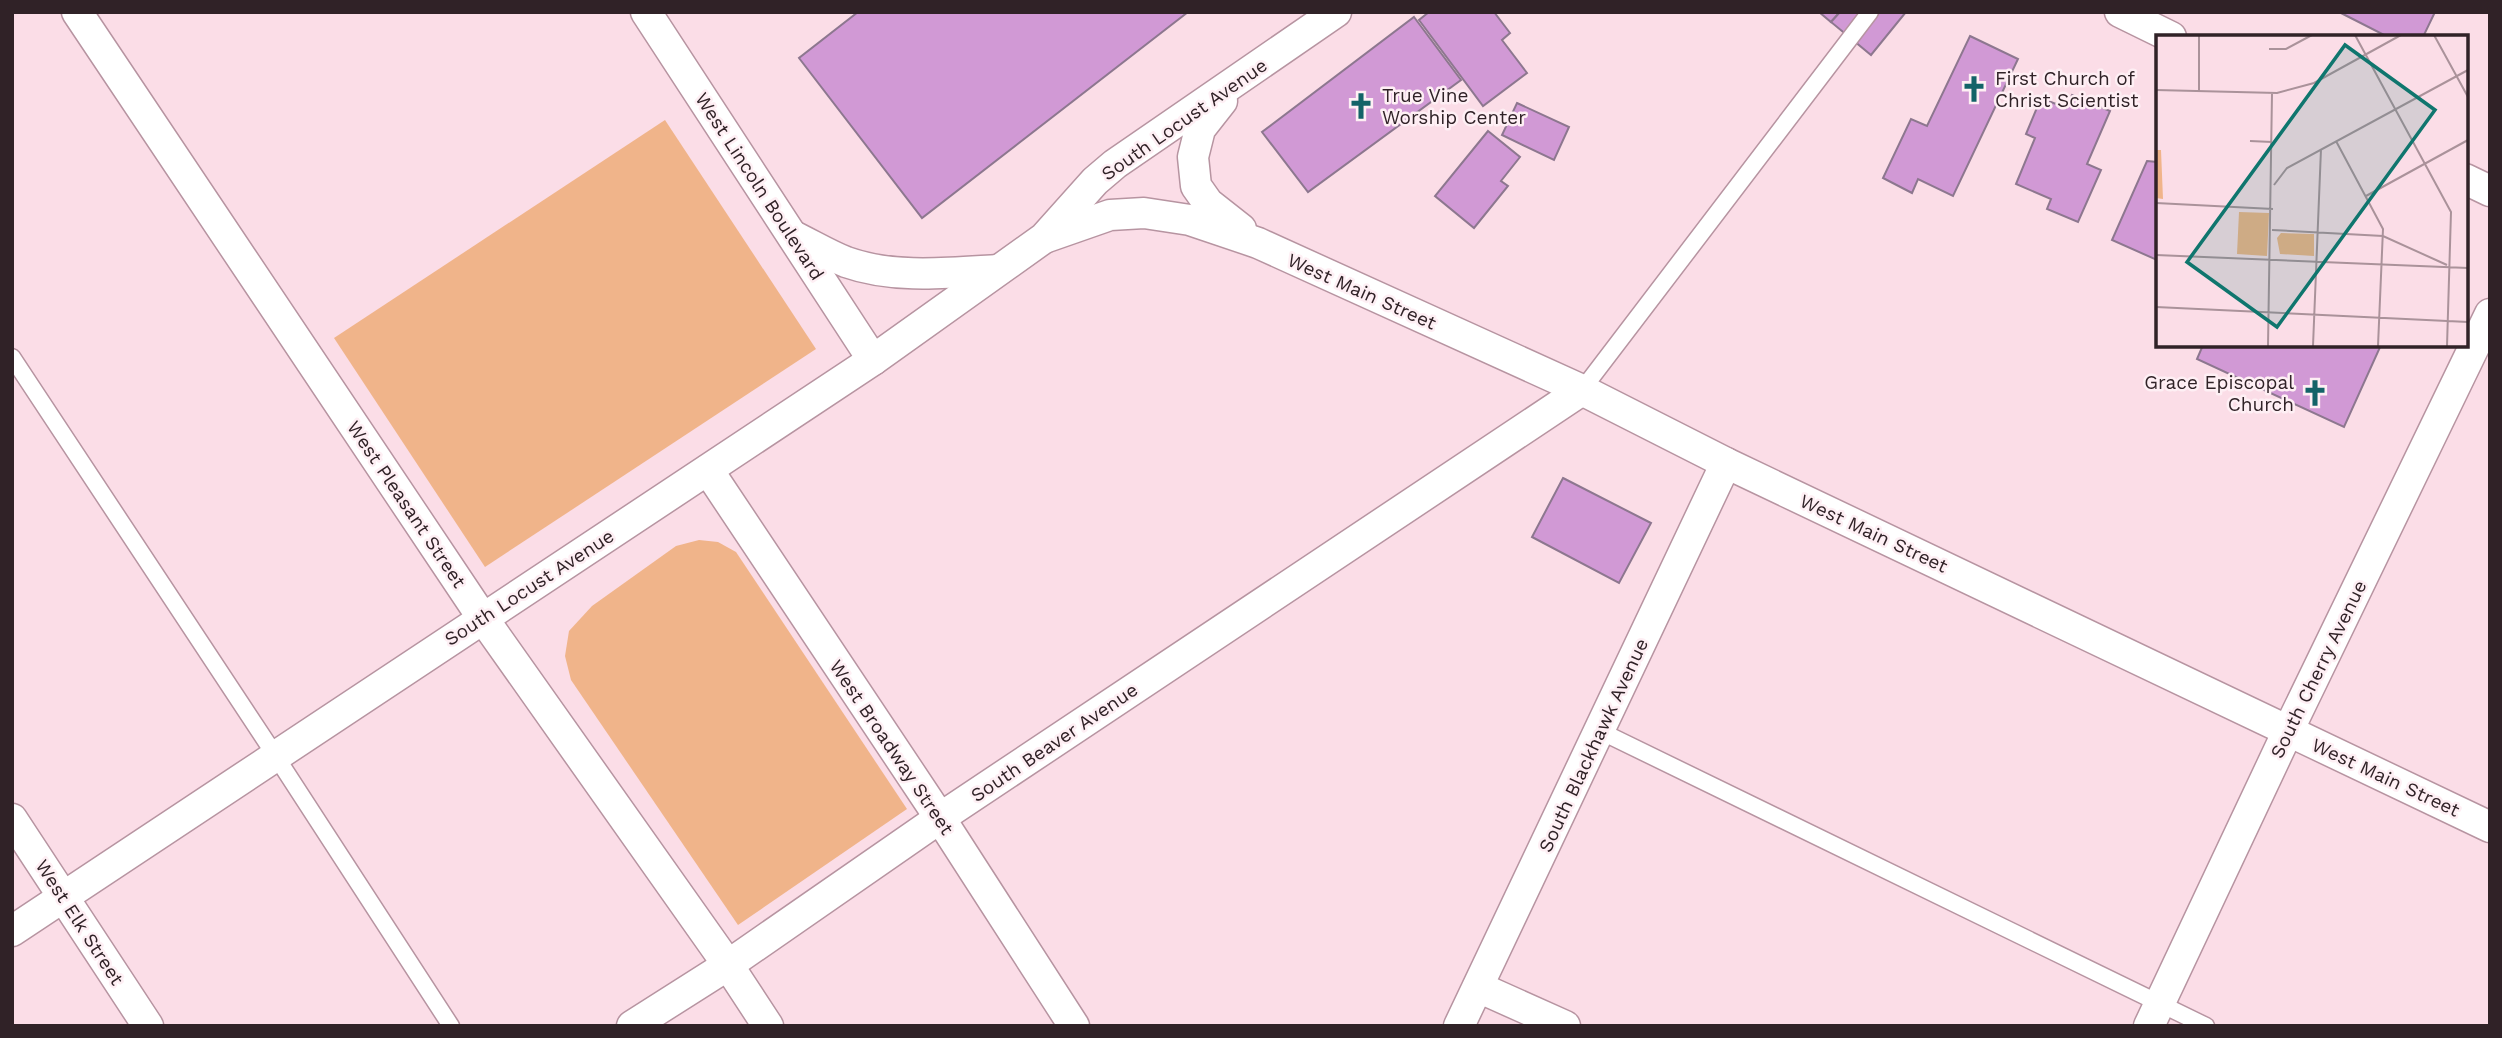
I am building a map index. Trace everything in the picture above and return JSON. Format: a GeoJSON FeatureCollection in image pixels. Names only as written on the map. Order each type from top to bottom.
{"type":"FeatureCollection","features":[{"type":"Feature","properties":{"kind":"street","name":"West Pleasant Street"},"geometry":{"type":"LineString","coordinates":[[77,12],[482,617],[728,965],[768,1026]]}},
{"type":"Feature","properties":{"kind":"street","name":"West Lincoln Boulevard"},"geometry":{"type":"LineString","coordinates":[[646,12],[873,360]]}},
{"type":"Feature","properties":{"kind":"street","name":"South Locust Avenue"},"geometry":{"type":"LineString","coordinates":[[12,931],[873,360],[1044,238],[1095,181],[1115,164],[1336,12]]}},
{"type":"Feature","properties":{"kind":"street"},"geometry":{"type":"LineString","coordinates":[[2120,12],[2167,35]]}},
{"type":"Feature","properties":{"kind":"street"},"geometry":{"type":"LineString","coordinates":[[1242,77],[1200,129],[1193,157],[1196,186],[1208,203],[1258,243]]}},
{"type":"Feature","properties":{"kind":"street"},"geometry":{"type":"LineString","coordinates":[[2467,180],[2490,191]]}},
{"type":"Feature","properties":{"kind":"street","name":"South Locust Avenue"},"geometry":{"type":"LineString","coordinates":[[1044,238],[1110,215],[1144,214],[1190,220],[1258,243]]}},
{"type":"Feature","properties":{"kind":"street"},"geometry":{"type":"LineString","coordinates":[[793,236],[847,262],[883,271],[927,274],[998,270]]}},
{"type":"Feature","properties":{"kind":"street","name":"West Main Street"},"geometry":{"type":"LineString","coordinates":[[1258,243],[1582,390],[1726,463],[2490,827]]}},
{"type":"Feature","properties":{"kind":"street","name":"South Cherry Avenue"},"geometry":{"type":"LineString","coordinates":[[2154,1015],[2490,314]]}},
{"type":"Feature","properties":{"kind":"street","name":"South Beaver Avenue"},"geometry":{"type":"LineString","coordinates":[[632,1026],[728,965],[940,818],[1582,390]]}},
{"type":"Feature","properties":{"kind":"street","name":"South Blackhawk Avenue"},"geometry":{"type":"LineString","coordinates":[[1459,1026],[1726,463]]}},
{"type":"Feature","properties":{"kind":"street","name":"West Broadway Street"},"geometry":{"type":"LineString","coordinates":[[708,470],[940,818],[1074,1026]]}},
{"type":"Feature","properties":{"kind":"street","name":"West Elk Street"},"geometry":{"type":"LineString","coordinates":[[12,819],[148,1026]]}},
{"type":"Feature","properties":{"kind":"street"},"geometry":{"type":"LineString","coordinates":[[1478,987],[1565,1026]]}},
{"type":"Feature","properties":{"kind":"lane"},"geometry":{"type":"LineString","coordinates":[[1582,390],[1870,12]]}},
{"type":"Feature","properties":{"kind":"lane"},"geometry":{"type":"LineString","coordinates":[[12,357],[451,1026]]}},
{"type":"Feature","properties":{"kind":"lane"},"geometry":{"type":"LineString","coordinates":[[1600,730],[2154,1015],[2206,1026]]}},
{"type":"Feature","properties":{"kind":"shaded area"},"geometry":{"type":"Polygon","coordinates":[[[665,120],[816,349],[485,567],[334,338],[665,120]]]}},
{"type":"Feature","properties":{"kind":"shaded area"},"geometry":{"type":"Polygon","coordinates":[[[699,540],[718,542],[736,552],[907,809],[738,925],[571,680],[565,656],[569,631],[592,606],[676,546],[699,540]]]}},
{"type":"Feature","properties":{"kind":"building"},"geometry":{"type":"Polygon","coordinates":[[[858,12],[1188,12],[922,218],[799,58],[858,12]]]}},
{"type":"Feature","properties":{"kind":"building"},"geometry":{"type":"Polygon","coordinates":[[[1429,12],[1494,12],[1510,33],[1502,40],[1527,73],[1483,106],[1419,20],[1429,12]]]}},
{"type":"Feature","properties":{"kind":"building"},"geometry":{"type":"Polygon","coordinates":[[[1819,12],[1840,12],[1831,22],[1819,12]]]}},
{"type":"Feature","properties":{"kind":"building"},"geometry":{"type":"Polygon","coordinates":[[[1840,12],[1906,12],[1871,55],[1831,22],[1840,12]]]}},
{"type":"Feature","properties":{"kind":"building"},"geometry":{"type":"Polygon","coordinates":[[[2339,12],[2435,12],[2424,35],[2384,35],[2339,12]]]}},
{"type":"Feature","properties":{"kind":"building","name":"True Vine Worship Center"},"geometry":{"type":"Polygon","coordinates":[[[1414,17],[1461,80],[1308,192],[1262,132],[1414,17]]]}},
{"type":"Feature","properties":{"kind":"building","name":"First Church of Christ Scientist"},"geometry":{"type":"Polygon","coordinates":[[[1970,36],[2018,59],[1953,196],[1918,179],[1912,193],[1883,178],[1911,119],[1927,126],[1970,36]]]}},
{"type":"Feature","properties":{"kind":"building"},"geometry":{"type":"Polygon","coordinates":[[[2072,95],[2110,111],[2087,164],[2101,170],[2078,222],[2047,209],[2051,199],[2016,184],[2035,138],[2026,134],[2041,98],[2066,108],[2072,95]]]}},
{"type":"Feature","properties":{"kind":"building"},"geometry":{"type":"Polygon","coordinates":[[[1517,103],[1569,127],[1554,160],[1502,135],[1517,103]]]}},
{"type":"Feature","properties":{"kind":"building"},"geometry":{"type":"Polygon","coordinates":[[[1488,131],[1520,157],[1501,181],[1508,186],[1474,228],[1435,196],[1488,131]]]}},
{"type":"Feature","properties":{"kind":"building"},"geometry":{"type":"Polygon","coordinates":[[[2147,161],[2156,162],[2156,260],[2112,240],[2147,161]]]}},
{"type":"Feature","properties":{"kind":"building","name":"Grace Episcopal Church"},"geometry":{"type":"Polygon","coordinates":[[[2203,346],[2381,346],[2344,427],[2197,359],[2203,346]]]}},
{"type":"Feature","properties":{"kind":"building"},"geometry":{"type":"Polygon","coordinates":[[[1563,478],[1651,523],[1619,583],[1532,537],[1563,478]]]}},
{"type":"Feature","properties":{"kind":"place","name":"First Church of Christ Scientist"},"geometry":{"type":"Point","coordinates":[1974,89]}},
{"type":"Feature","properties":{"kind":"place","name":"True Vine Worship Center"},"geometry":{"type":"Point","coordinates":[1361,106]}},
{"type":"Feature","properties":{"kind":"place","name":"Grace Episcopal Church"},"geometry":{"type":"Point","coordinates":[2315,393]}}]}
